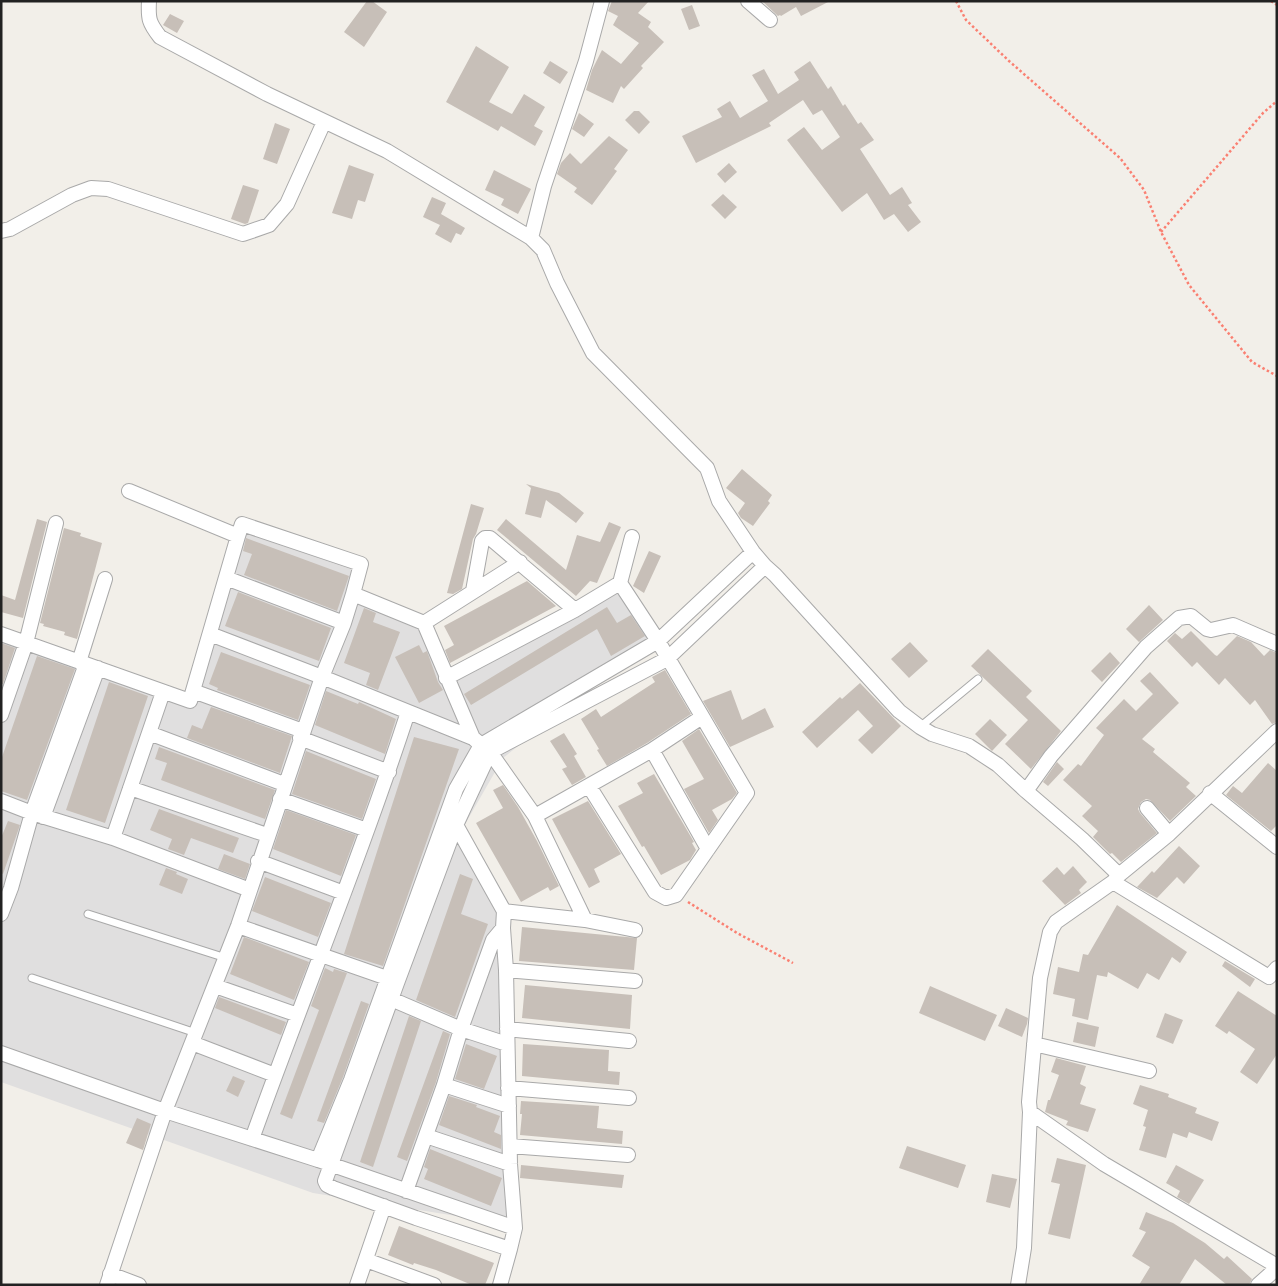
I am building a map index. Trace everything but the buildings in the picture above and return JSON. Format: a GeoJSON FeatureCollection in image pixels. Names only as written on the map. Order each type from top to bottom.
{"type":"FeatureCollection","features":[{"type":"Feature","properties":{"kind":"street"},"geometry":{"type":"LineString","coordinates":[[149,1],[148,18],[160,37],[267,94],[387,151],[531,238],[543,250],[557,283],[593,352],[707,468],[719,501],[753,552],[899,711],[932,734],[969,746],[998,766],[1082,839],[1116,879],[1274,976]]}},
{"type":"Feature","properties":{"kind":"street"},"geometry":{"type":"LineString","coordinates":[[748,1],[770,20]]}},
{"type":"Feature","properties":{"kind":"street"},"geometry":{"type":"LineString","coordinates":[[531,238],[544,186],[586,61],[597,4]]}},
{"type":"Feature","properties":{"kind":"street"},"geometry":{"type":"LineString","coordinates":[[1,231],[10,229],[72,195],[91,188],[108,189],[244,234],[269,225],[286,204],[324,122]]}},
{"type":"Feature","properties":{"kind":"street"},"geometry":{"type":"LineString","coordinates":[[129,491],[238,536]]}},
{"type":"Feature","properties":{"kind":"street"},"geometry":{"type":"LineString","coordinates":[[1,715],[26,643],[56,523]]}},
{"type":"Feature","properties":{"kind":"street"},"geometry":{"type":"LineString","coordinates":[[1,634],[190,701],[242,524],[361,564],[354,594],[284,784],[238,926],[165,1111],[109,1279],[139,1285]]}},
{"type":"Feature","properties":{"kind":"street"},"geometry":{"type":"LineString","coordinates":[[446,678],[575,610],[620,583],[632,537]]}},
{"type":"Feature","properties":{"kind":"street"},"geometry":{"type":"LineString","coordinates":[[473,591],[482,541],[485,538],[490,538],[575,610]]}},
{"type":"Feature","properties":{"kind":"street"},"geometry":{"type":"LineString","coordinates":[[318,1160],[351,1080],[456,789],[482,745],[658,641],[753,552]]}},
{"type":"Feature","properties":{"kind":"street"},"geometry":{"type":"LineString","coordinates":[[424,623],[520,562]]}},
{"type":"Feature","properties":{"kind":"street"},"geometry":{"type":"LineString","coordinates":[[510,1250],[327,1185],[325,1181],[456,824],[482,745],[667,659],[765,566]]}},
{"type":"Feature","properties":{"kind":"street"},"geometry":{"type":"LineString","coordinates":[[226,578],[344,623]]}},
{"type":"Feature","properties":{"kind":"street"},"geometry":{"type":"LineString","coordinates":[[1,914],[38,815],[88,665],[105,579]]}},
{"type":"Feature","properties":{"kind":"street"},"geometry":{"type":"LineString","coordinates":[[589,786],[655,892],[666,898],[676,895],[747,793],[658,641],[620,583]]}},
{"type":"Feature","properties":{"kind":"street"},"geometry":{"type":"LineString","coordinates":[[354,594],[424,623],[446,678],[482,745],[535,816],[585,920]]}},
{"type":"Feature","properties":{"kind":"street"},"geometry":{"type":"LineString","coordinates":[[1026,791],[1051,756],[1146,647],[1179,618],[1191,616],[1211,630],[1233,625],[1277,644]]}},
{"type":"Feature","properties":{"kind":"street"},"geometry":{"type":"LineString","coordinates":[[210,634],[408,712],[482,745]]}},
{"type":"Feature","properties":{"kind":"street"},"geometry":{"type":"LineString","coordinates":[[193,691],[302,734],[389,772]]}},
{"type":"Feature","properties":{"kind":"street"},"geometry":{"type":"LineString","coordinates":[[114,838],[163,692]]}},
{"type":"Feature","properties":{"kind":"street"},"geometry":{"type":"LineString","coordinates":[[252,1139],[322,956],[389,772],[408,712]]}},
{"type":"Feature","properties":{"kind":"street"},"geometry":{"type":"LineString","coordinates":[[535,816],[652,750],[702,717]]}},
{"type":"Feature","properties":{"kind":"street"},"geometry":{"type":"LineString","coordinates":[[1018,1285],[1024,1248],[1029,1102],[1034,1044],[1040,978],[1050,932],[1056,922],[1116,879],[1169,834],[1276,732]]}},
{"type":"Feature","properties":{"kind":"street"},"geometry":{"type":"LineString","coordinates":[[149,733],[284,784]]}},
{"type":"Feature","properties":{"kind":"street"},"geometry":{"type":"LineString","coordinates":[[652,750],[708,849]]}},
{"type":"Feature","properties":{"kind":"street"},"geometry":{"type":"LineString","coordinates":[[130,788],[267,835]]}},
{"type":"Feature","properties":{"kind":"street"},"geometry":{"type":"LineString","coordinates":[[1210,793],[1277,847]]}},
{"type":"Feature","properties":{"kind":"street"},"geometry":{"type":"LineString","coordinates":[[280,799],[367,830]]}},
{"type":"Feature","properties":{"kind":"street"},"geometry":{"type":"LineString","coordinates":[[1,801],[38,815],[114,838],[250,890]]}},
{"type":"Feature","properties":{"kind":"street"},"geometry":{"type":"LineString","coordinates":[[1147,808],[1169,834]]}},
{"type":"Feature","properties":{"kind":"street"},"geometry":{"type":"LineString","coordinates":[[456,824],[504,911],[510,1164],[515,1228],[500,1285]]}},
{"type":"Feature","properties":{"kind":"street"},"geometry":{"type":"LineString","coordinates":[[258,861],[344,893]]}},
{"type":"Feature","properties":{"kind":"street"},"geometry":{"type":"LineString","coordinates":[[504,911],[585,920],[635,930]]}},
{"type":"Feature","properties":{"kind":"street"},"geometry":{"type":"LineString","coordinates":[[238,926],[387,978]]}},
{"type":"Feature","properties":{"kind":"street"},"geometry":{"type":"LineString","coordinates":[[406,1191],[493,940],[503,928]]}},
{"type":"Feature","properties":{"kind":"street"},"geometry":{"type":"LineString","coordinates":[[506,970],[635,981]]}},
{"type":"Feature","properties":{"kind":"street"},"geometry":{"type":"LineString","coordinates":[[215,986],[298,1015]]}},
{"type":"Feature","properties":{"kind":"street"},"geometry":{"type":"LineString","coordinates":[[391,999],[461,1029],[507,1044]]}},
{"type":"Feature","properties":{"kind":"street"},"geometry":{"type":"LineString","coordinates":[[507,1030],[629,1041]]}},
{"type":"Feature","properties":{"kind":"street"},"geometry":{"type":"LineString","coordinates":[[194,1038],[275,1075]]}},
{"type":"Feature","properties":{"kind":"street"},"geometry":{"type":"LineString","coordinates":[[1034,1044],[1149,1071]]}},
{"type":"Feature","properties":{"kind":"street"},"geometry":{"type":"LineString","coordinates":[[1,1053],[165,1111],[318,1160],[515,1228]]}},
{"type":"Feature","properties":{"kind":"street"},"geometry":{"type":"LineString","coordinates":[[444,1084],[509,1106]]}},
{"type":"Feature","properties":{"kind":"street"},"geometry":{"type":"LineString","coordinates":[[508,1088],[629,1098]]}},
{"type":"Feature","properties":{"kind":"street"},"geometry":{"type":"LineString","coordinates":[[1030,1112],[1104,1164],[1277,1267],[1258,1285]]}},
{"type":"Feature","properties":{"kind":"street"},"geometry":{"type":"LineString","coordinates":[[426,1136],[510,1164]]}},
{"type":"Feature","properties":{"kind":"street"},"geometry":{"type":"LineString","coordinates":[[510,1146],[628,1154]]}},
{"type":"Feature","properties":{"kind":"street"},"geometry":{"type":"LineString","coordinates":[[357,1285],[384,1206]]}},
{"type":"Feature","properties":{"kind":"street"},"geometry":{"type":"LineString","coordinates":[[366,1260],[434,1285]]}},
{"type":"Feature","properties":{"kind":"lane"},"geometry":{"type":"LineString","coordinates":[[920,727],[978,680]]}},
{"type":"Feature","properties":{"kind":"lane"},"geometry":{"type":"LineString","coordinates":[[88,914],[226,958]]}},
{"type":"Feature","properties":{"kind":"lane"},"geometry":{"type":"LineString","coordinates":[[32,978],[194,1038]]}},
{"type":"Feature","properties":{"kind":"path"},"geometry":{"type":"LineString","coordinates":[[956,1],[966,20],[1009,61],[1120,158],[1144,190],[1161,232],[1189,285],[1252,362],[1277,376]]}},
{"type":"Feature","properties":{"kind":"path"},"geometry":{"type":"LineString","coordinates":[[1271,1],[1277,6]]}},
{"type":"Feature","properties":{"kind":"path"},"geometry":{"type":"LineString","coordinates":[[1161,232],[1263,113],[1277,101]]}},
{"type":"Feature","properties":{"kind":"path"},"geometry":{"type":"LineString","coordinates":[[676,895],[737,933],[793,963]]}},
{"type":"Feature","properties":{"kind":"shaded area"},"geometry":{"type":"Polygon","coordinates":[[[237,532],[274,535],[353,566],[359,591],[429,627],[444,672],[625,576],[656,637],[503,758],[460,833],[502,902],[496,928],[511,1215],[509,1220],[494,1222],[313,1193],[1,1082],[1,627],[185,694],[237,532]]]}}]}
